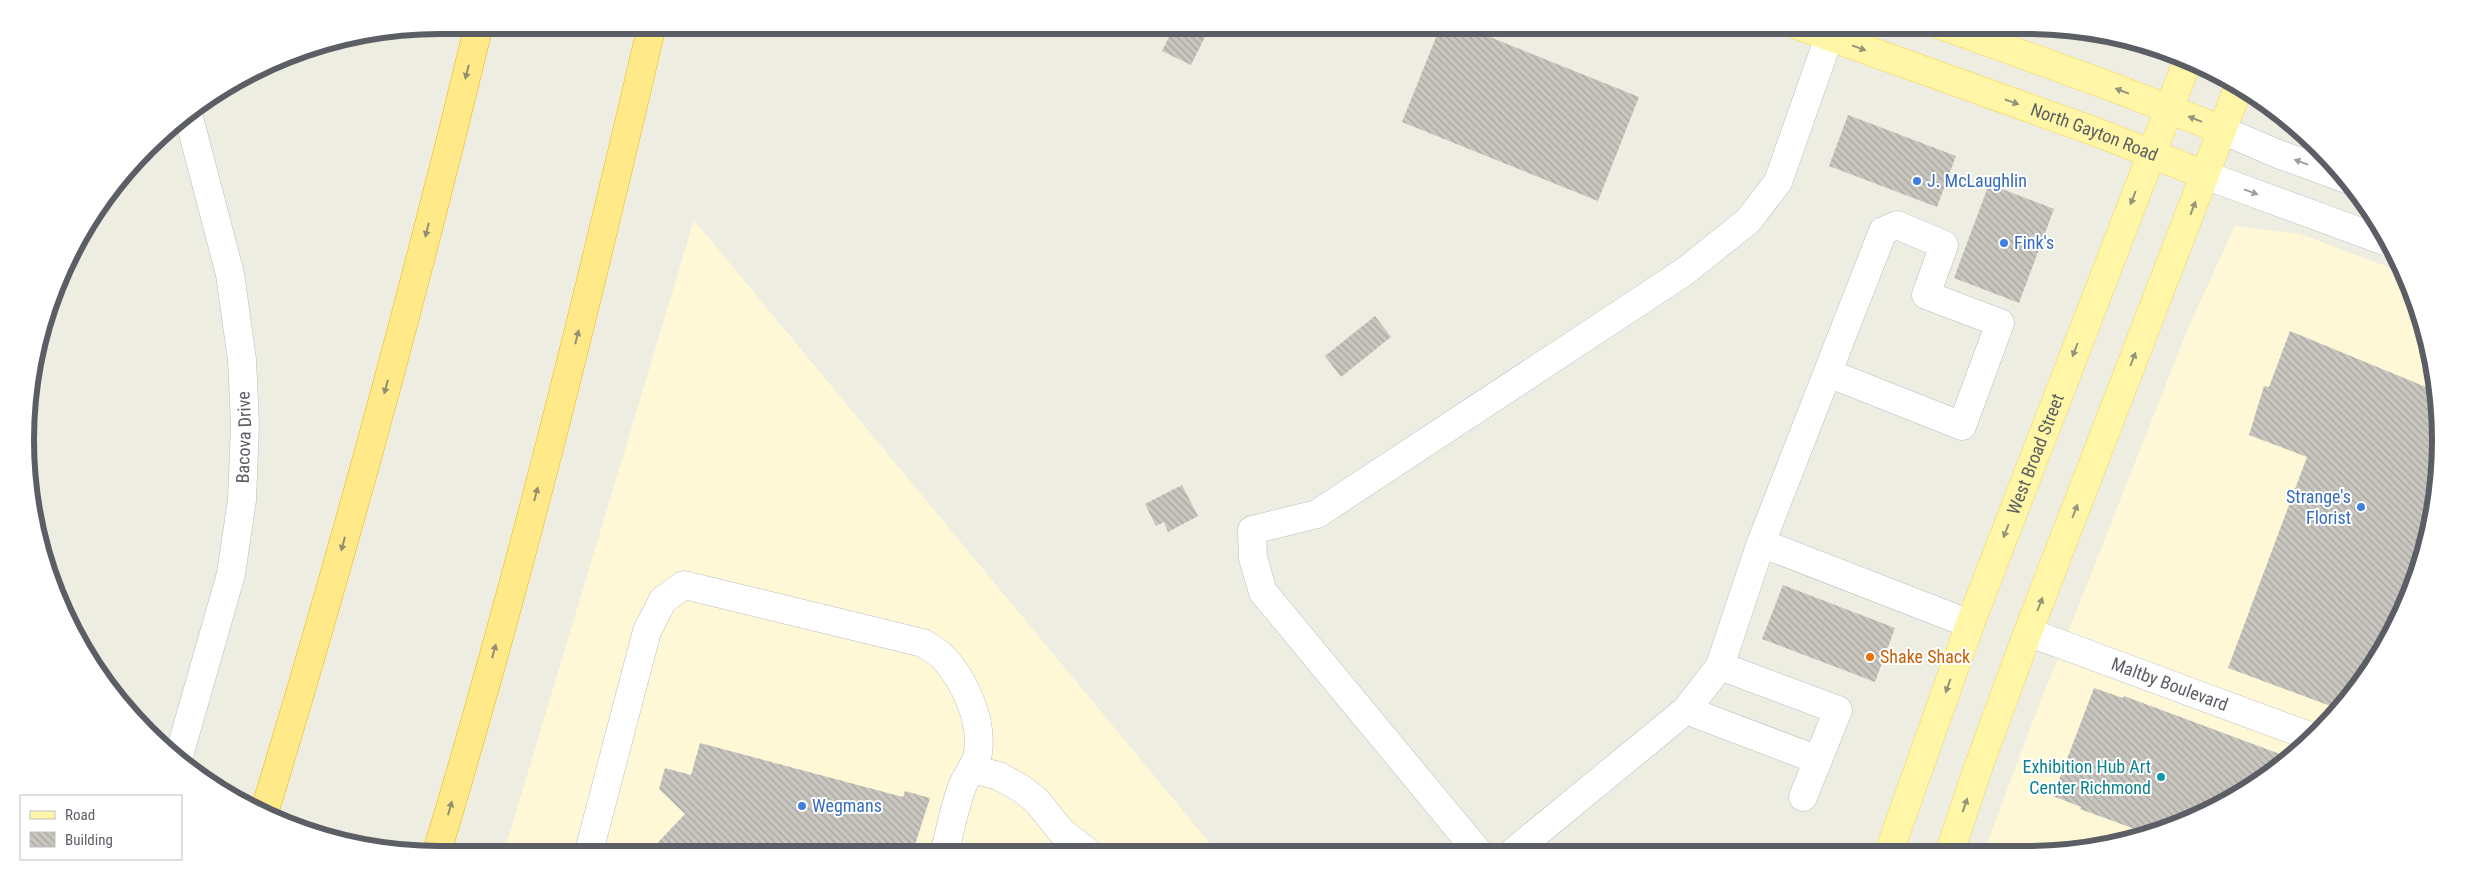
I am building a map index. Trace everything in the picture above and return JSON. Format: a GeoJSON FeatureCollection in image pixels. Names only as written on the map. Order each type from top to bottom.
{"type":"FeatureCollection","features":[{"type":"Feature","properties":{"kind":"highway"},"geometry":{"type":"LineString","coordinates":[[266,807],[332,583],[404,320],[477,34]]}},
{"type":"Feature","properties":{"kind":"highway"},"geometry":{"type":"LineString","coordinates":[[438,846],[495,647],[571,362],[650,34]]}},
{"type":"Feature","properties":{"kind":"main road","name":"North Gayton Road"},"geometry":{"type":"LineString","coordinates":[[1822,34],[2151,153],[2205,175]]}},
{"type":"Feature","properties":{"kind":"main road"},"geometry":{"type":"LineString","coordinates":[[1966,34],[2168,108],[2222,130]]}},
{"type":"Feature","properties":{"kind":"main road","name":"West Broad Street"},"geometry":{"type":"LineString","coordinates":[[1891,846],[1970,624],[2185,67]]}},
{"type":"Feature","properties":{"kind":"main road"},"geometry":{"type":"LineString","coordinates":[[1952,846],[1978,768],[2028,632],[2236,93]]}},
{"type":"Feature","properties":{"kind":"street"},"geometry":{"type":"LineString","coordinates":[[1473,846],[1264,592],[1253,558],[1252,530],[1317,514],[1684,272],[1748,221],[1778,182],[1828,36]]}},
{"type":"Feature","properties":{"kind":"street","name":"Bacova Drive"},"geometry":{"type":"LineString","coordinates":[[180,752],[231,574],[242,500],[245,424],[242,360],[230,274],[190,121]]}},
{"type":"Feature","properties":{"kind":"street"},"geometry":{"type":"LineString","coordinates":[[2222,130],[2278,154],[2332,174]]}},
{"type":"Feature","properties":{"kind":"street","name":"North Gayton Road"},"geometry":{"type":"LineString","coordinates":[[2205,175],[2379,239]]}},
{"type":"Feature","properties":{"kind":"street"},"geometry":{"type":"LineString","coordinates":[[1521,846],[1686,710],[1720,666],[1761,543],[1883,231],[1897,225],[1944,245],[1926,294],[2000,323],[1962,426],[1828,373]]}},
{"type":"Feature","properties":{"kind":"street"},"geometry":{"type":"LineString","coordinates":[[1761,543],[1970,624]]}},
{"type":"Feature","properties":{"kind":"street"},"geometry":{"type":"LineString","coordinates":[[590,846],[647,631],[663,600],[684,585],[923,643],[940,654],[954,669],[974,712],[979,742],[978,755],[961,789],[946,846]]}},
{"type":"Feature","properties":{"kind":"street","name":"Maltby Boulevard"},"geometry":{"type":"LineString","coordinates":[[2028,632],[2305,734]]}},
{"type":"Feature","properties":{"kind":"street"},"geometry":{"type":"LineString","coordinates":[[1720,666],[1838,710],[1803,798]]}},
{"type":"Feature","properties":{"kind":"street"},"geometry":{"type":"LineString","coordinates":[[1686,710],[1818,760]]}},
{"type":"Feature","properties":{"kind":"street"},"geometry":{"type":"LineString","coordinates":[[972,769],[999,776],[1022,789],[1037,801],[1061,831],[1080,846]]}},
{"type":"Feature","properties":{"kind":"shaded area"},"geometry":{"type":"Polygon","coordinates":[[[2110,43],[2126,47],[2125,49],[2110,43]]]}},
{"type":"Feature","properties":{"kind":"shaded area"},"geometry":{"type":"Polygon","coordinates":[[[694,220],[1212,846],[506,846],[694,220]]]}},
{"type":"Feature","properties":{"kind":"shaded area"},"geometry":{"type":"Polygon","coordinates":[[[2235,226],[2300,234],[2394,269],[2411,309],[2418,335],[2429,387],[2431,413],[2432,440],[2429,493],[2411,571],[2378,643],[2348,687],[2313,727],[2294,745],[2252,778],[2206,804],[2157,825],[2131,832],[2079,843],[1986,846],[2029,731],[2189,326],[2235,226]]]}},
{"type":"Feature","properties":{"kind":"building"},"geometry":{"type":"Polygon","coordinates":[[[1170,34],[1206,34],[1191,65],[1162,51],[1170,34]]]}},
{"type":"Feature","properties":{"kind":"building"},"geometry":{"type":"Polygon","coordinates":[[[1437,34],[1482,34],[1639,97],[1598,201],[1402,122],[1437,34]]]}},
{"type":"Feature","properties":{"kind":"building"},"geometry":{"type":"Polygon","coordinates":[[[1848,115],[1956,156],[1937,207],[1829,166],[1848,115]]]}},
{"type":"Feature","properties":{"kind":"building","name":"Fink's"},"geometry":{"type":"Polygon","coordinates":[[[1989,184],[2054,209],[2019,303],[1954,278],[1989,184]]]}},
{"type":"Feature","properties":{"kind":"building"},"geometry":{"type":"Polygon","coordinates":[[[1375,316],[1391,337],[1341,377],[1325,356],[1375,316]]]}},
{"type":"Feature","properties":{"kind":"building","name":"Strange's Florist"},"geometry":{"type":"Polygon","coordinates":[[[2290,331],[2429,388],[2432,440],[2429,493],[2411,571],[2378,643],[2364,666],[2332,707],[2228,668],[2307,457],[2249,435],[2264,386],[2269,387],[2290,331]]]}},
{"type":"Feature","properties":{"kind":"building"},"geometry":{"type":"Polygon","coordinates":[[[1182,485],[1198,516],[1168,532],[1164,522],[1156,526],[1145,504],[1182,485]]]}},
{"type":"Feature","properties":{"kind":"building"},"geometry":{"type":"Polygon","coordinates":[[[1783,585],[1895,628],[1875,682],[1762,639],[1783,585]]]}},
{"type":"Feature","properties":{"kind":"building","name":"Exhibition Hub Art Center Richmond"},"geometry":{"type":"Polygon","coordinates":[[[2094,688],[2123,698],[2124,696],[2282,755],[2252,778],[2229,792],[2181,815],[2138,830],[2080,809],[2081,807],[2053,796],[2094,688]]]}},
{"type":"Feature","properties":{"kind":"building","name":"Wegmans"},"geometry":{"type":"Polygon","coordinates":[[[700,743],[903,797],[905,791],[930,798],[915,846],[902,844],[902,846],[655,846],[685,814],[659,789],[665,768],[691,775],[700,743]]]}},
{"type":"Feature","properties":{"kind":"place","name":"J. McLaughlin"},"geometry":{"type":"Point","coordinates":[1917,181]}},
{"type":"Feature","properties":{"kind":"place","name":"Fink's"},"geometry":{"type":"Point","coordinates":[2004,243]}},
{"type":"Feature","properties":{"kind":"place","name":"Strange's Florist"},"geometry":{"type":"Point","coordinates":[2361,507]}},
{"type":"Feature","properties":{"kind":"place","name":"Shake Shack"},"geometry":{"type":"Point","coordinates":[1870,657]}},
{"type":"Feature","properties":{"kind":"place","name":"Exhibition Hub Art Center Richmond"},"geometry":{"type":"Point","coordinates":[2161,777]}},
{"type":"Feature","properties":{"kind":"place","name":"Wegmans"},"geometry":{"type":"Point","coordinates":[802,806]}}]}
